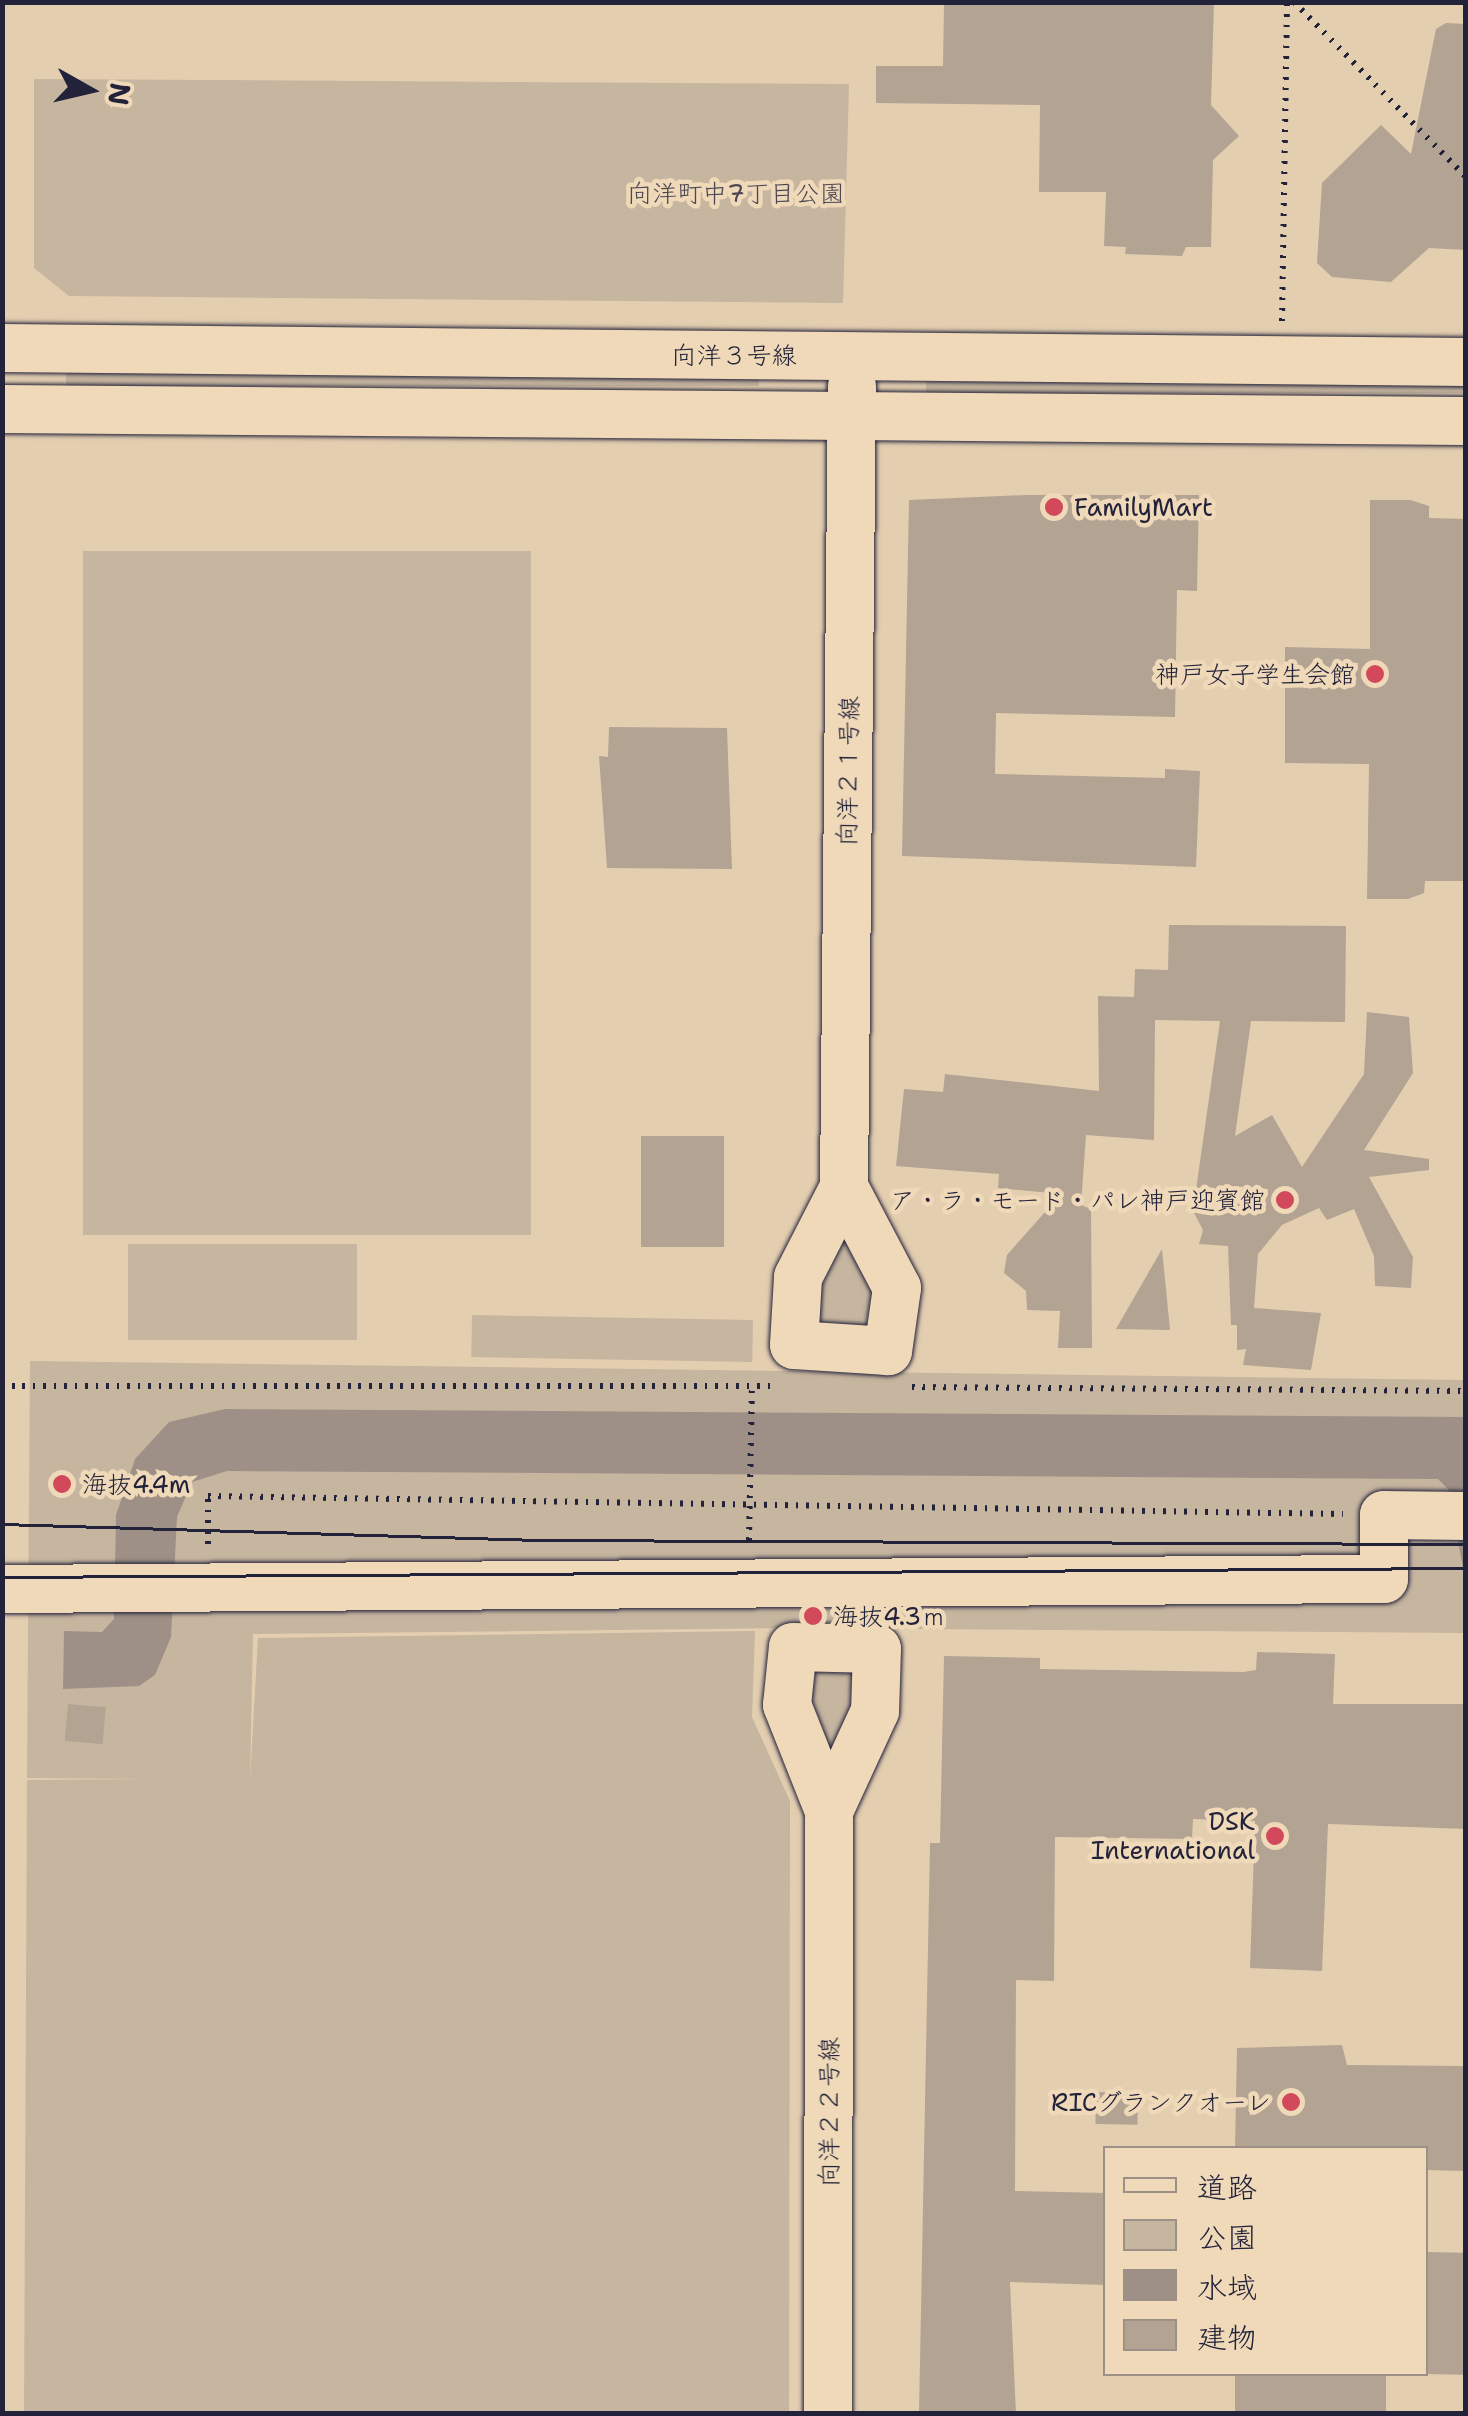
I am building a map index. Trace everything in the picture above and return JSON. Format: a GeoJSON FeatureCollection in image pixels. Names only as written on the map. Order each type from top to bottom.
{"type":"FeatureCollection","features":[{"type":"Feature","properties":{"kind":"street","name":"向洋３号線"},"geometry":{"type":"LineString","coordinates":[[2,348],[1466,362]]}},
{"type":"Feature","properties":{"kind":"street","name":"向洋２１号線"},"geometry":{"type":"LineString","coordinates":[[844,1187],[853,355]]}},
{"type":"Feature","properties":{"kind":"street"},"geometry":{"type":"LineString","coordinates":[[2,410],[1466,421]]}},
{"type":"Feature","properties":{"kind":"street"},"geometry":{"type":"LineString","coordinates":[[6,1589],[749,1578],[1384,1579],[1384,1515],[1457,1516]]}},
{"type":"Feature","properties":{"kind":"street","name":"向洋２２号線"},"geometry":{"type":"LineString","coordinates":[[828,2414],[829,1811]]}},
{"type":"Feature","properties":{"kind":"path"},"geometry":{"type":"LineString","coordinates":[[1290,2],[1466,177]]}},
{"type":"Feature","properties":{"kind":"path"},"geometry":{"type":"LineString","coordinates":[[1282,322],[1290,2]]}},
{"type":"Feature","properties":{"kind":"path"},"geometry":{"type":"LineString","coordinates":[[12,1386],[789,1386]]}},
{"type":"Feature","properties":{"kind":"path"},"geometry":{"type":"LineString","coordinates":[[749,1578],[752,1386]]}},
{"type":"Feature","properties":{"kind":"path"},"geometry":{"type":"LineString","coordinates":[[908,1387],[1466,1390]]}},
{"type":"Feature","properties":{"kind":"path"},"geometry":{"type":"LineString","coordinates":[[194,1586],[208,1496],[1384,1515]]}},
{"type":"Feature","properties":{"kind":"green space","name":"向洋町中7丁目公園"},"geometry":{"type":"Polygon","coordinates":[[[34,79],[849,84],[843,303],[69,296],[34,268],[34,79]]]}},
{"type":"Feature","properties":{"kind":"green space"},"geometry":{"type":"Polygon","coordinates":[[[66,372],[759,372],[759,386],[66,386],[66,372]]]}},
{"type":"Feature","properties":{"kind":"green space"},"geometry":{"type":"Polygon","coordinates":[[[926,380],[1465,380],[1465,393],[926,393],[926,380]]]}},
{"type":"Feature","properties":{"kind":"green space"},"geometry":{"type":"Polygon","coordinates":[[[83,551],[531,551],[531,1235],[83,1235],[83,551]]]}},
{"type":"Feature","properties":{"kind":"green space"},"geometry":{"type":"Polygon","coordinates":[[[842,1233],[879,1286],[871,1328],[818,1329],[816,1281],[842,1233]]]}},
{"type":"Feature","properties":{"kind":"green space"},"geometry":{"type":"Polygon","coordinates":[[[128,1244],[357,1244],[357,1340],[128,1340],[128,1244]]]}},
{"type":"Feature","properties":{"kind":"green space"},"geometry":{"type":"Polygon","coordinates":[[[472,1315],[753,1320],[752,1362],[471,1357],[472,1315]]]}},
{"type":"Feature","properties":{"kind":"green space"},"geometry":{"type":"Polygon","coordinates":[[[30,1361],[1465,1380],[1465,1633],[795,1628],[253,1634],[250,1780],[258,1638],[755,1631],[752,1717],[790,1801],[789,2413],[24,2414],[27,1780],[151,1779],[27,1778],[30,1361]]]}},
{"type":"Feature","properties":{"kind":"green space"},"geometry":{"type":"Polygon","coordinates":[[[814,1665],[859,1669],[863,1680],[832,1764],[807,1719],[814,1665]]]}},
{"type":"Feature","properties":{"kind":"water"},"geometry":{"type":"Polygon","coordinates":[[[225,1409],[1465,1417],[1465,1578],[1448,1489],[1438,1479],[227,1471],[192,1482],[177,1517],[171,1637],[155,1675],[139,1686],[63,1689],[64,1631],[102,1632],[114,1619],[116,1515],[135,1459],[169,1422],[225,1409]]]}},
{"type":"Feature","properties":{"kind":"building"},"geometry":{"type":"Polygon","coordinates":[[[944,2],[1214,2],[1211,105],[1239,136],[1213,160],[1211,247],[1186,247],[1182,256],[1125,254],[1126,247],[1104,246],[1106,192],[1039,192],[1040,105],[876,103],[876,66],[943,66],[944,2]]]}},
{"type":"Feature","properties":{"kind":"building"},"geometry":{"type":"Polygon","coordinates":[[[1446,23],[1466,24],[1466,250],[1429,248],[1391,282],[1332,277],[1317,263],[1322,183],[1381,125],[1411,154],[1436,29],[1446,23]]]}},
{"type":"Feature","properties":{"kind":"building"},"geometry":{"type":"Polygon","coordinates":[[[1199,495],[1197,591],[1177,590],[1175,717],[996,713],[995,774],[1165,778],[1165,769],[1200,771],[1196,867],[902,856],[909,500],[1199,495]]]}},
{"type":"Feature","properties":{"kind":"building","name":"神戸女子学生会館"},"geometry":{"type":"Polygon","coordinates":[[[1370,500],[1410,500],[1429,506],[1429,518],[1466,519],[1466,881],[1425,881],[1424,893],[1408,899],[1367,899],[1369,764],[1285,763],[1285,647],[1370,649],[1370,500]]]}},
{"type":"Feature","properties":{"kind":"building"},"geometry":{"type":"Polygon","coordinates":[[[609,727],[727,728],[732,869],[607,868],[599,756],[608,757],[609,727]]]}},
{"type":"Feature","properties":{"kind":"building"},"geometry":{"type":"Polygon","coordinates":[[[1169,925],[1346,926],[1345,1022],[1251,1021],[1235,1136],[1272,1115],[1302,1167],[1364,1074],[1367,1012],[1409,1017],[1413,1073],[1364,1150],[1429,1159],[1429,1170],[1369,1177],[1413,1257],[1411,1288],[1375,1286],[1374,1256],[1354,1209],[1327,1220],[1319,1208],[1282,1225],[1258,1254],[1254,1308],[1321,1313],[1311,1370],[1243,1365],[1246,1349],[1237,1350],[1237,1325],[1231,1325],[1228,1246],[1199,1244],[1203,1230],[1193,1211],[1220,1021],[1155,1020],[1154,1140],[1086,1135],[1081,1205],[1091,1209],[1092,1348],[1058,1348],[1060,1311],[1027,1310],[1026,1291],[1004,1273],[1007,1255],[1061,1194],[998,1188],[999,1174],[896,1166],[904,1089],[943,1092],[945,1074],[1099,1091],[1098,996],[1134,997],[1135,969],[1168,970],[1169,925]]]}},
{"type":"Feature","properties":{"kind":"building"},"geometry":{"type":"Polygon","coordinates":[[[641,1136],[724,1136],[724,1247],[641,1247],[641,1136]]]}},
{"type":"Feature","properties":{"kind":"building"},"geometry":{"type":"Polygon","coordinates":[[[1162,1249],[1170,1330],[1116,1329],[1162,1249]]]}},
{"type":"Feature","properties":{"kind":"building"},"geometry":{"type":"Polygon","coordinates":[[[1257,1652],[1335,1654],[1333,1704],[1466,1704],[1466,1829],[1328,1824],[1322,1971],[1250,1968],[1255,1821],[1193,1819],[1192,1839],[1055,1837],[1054,1981],[1016,1980],[1015,2191],[1103,2193],[1103,2285],[1010,2282],[1016,2414],[919,2414],[930,1843],[940,1843],[944,1656],[1040,1658],[1040,1669],[1256,1670],[1257,1652]]]}},
{"type":"Feature","properties":{"kind":"building"},"geometry":{"type":"Polygon","coordinates":[[[68,1704],[106,1707],[103,1744],[65,1741],[68,1704]]]}},
{"type":"Feature","properties":{"kind":"building"},"geometry":{"type":"Polygon","coordinates":[[[1342,2045],[1347,2065],[1466,2066],[1466,2171],[1428,2170],[1428,2146],[1235,2146],[1237,2048],[1342,2045]]]}},
{"type":"Feature","properties":{"kind":"building"},"geometry":{"type":"Polygon","coordinates":[[[1096,2092],[1138,2093],[1137,2125],[1095,2124],[1096,2092]]]}},
{"type":"Feature","properties":{"kind":"building"},"geometry":{"type":"Polygon","coordinates":[[[1428,2252],[1466,2253],[1464,2375],[1428,2374],[1428,2252]]]}},
{"type":"Feature","properties":{"kind":"building"},"geometry":{"type":"Polygon","coordinates":[[[1235,2376],[1386,2376],[1386,2414],[1235,2414],[1235,2376]]]}},
{"type":"Feature","properties":{"kind":"tram line"},"geometry":{"type":"LineString","coordinates":[[2,1524],[537,1540],[1466,1544]]}},
{"type":"Feature","properties":{"kind":"tram line"},"geometry":{"type":"LineString","coordinates":[[2,1577],[1466,1568]]}},
{"type":"Feature","properties":{"kind":"place","name":"FamilyMart"},"geometry":{"type":"Point","coordinates":[1054,507]}},
{"type":"Feature","properties":{"kind":"place","name":"神戸女子学生会館"},"geometry":{"type":"Point","coordinates":[1375,674]}},
{"type":"Feature","properties":{"kind":"place","name":"ア・ラ・モード・パレ神戸迎賓館"},"geometry":{"type":"Point","coordinates":[1285,1200]}},
{"type":"Feature","properties":{"kind":"place","name":"海抜4.4m"},"geometry":{"type":"Point","coordinates":[62,1484]}},
{"type":"Feature","properties":{"kind":"place","name":"海抜4.3ｍ"},"geometry":{"type":"Point","coordinates":[813,1616]}},
{"type":"Feature","properties":{"kind":"place","name":"DSK International"},"geometry":{"type":"Point","coordinates":[1275,1836]}},
{"type":"Feature","properties":{"kind":"place","name":"RICグランクオーレ"},"geometry":{"type":"Point","coordinates":[1291,2102]}}]}
